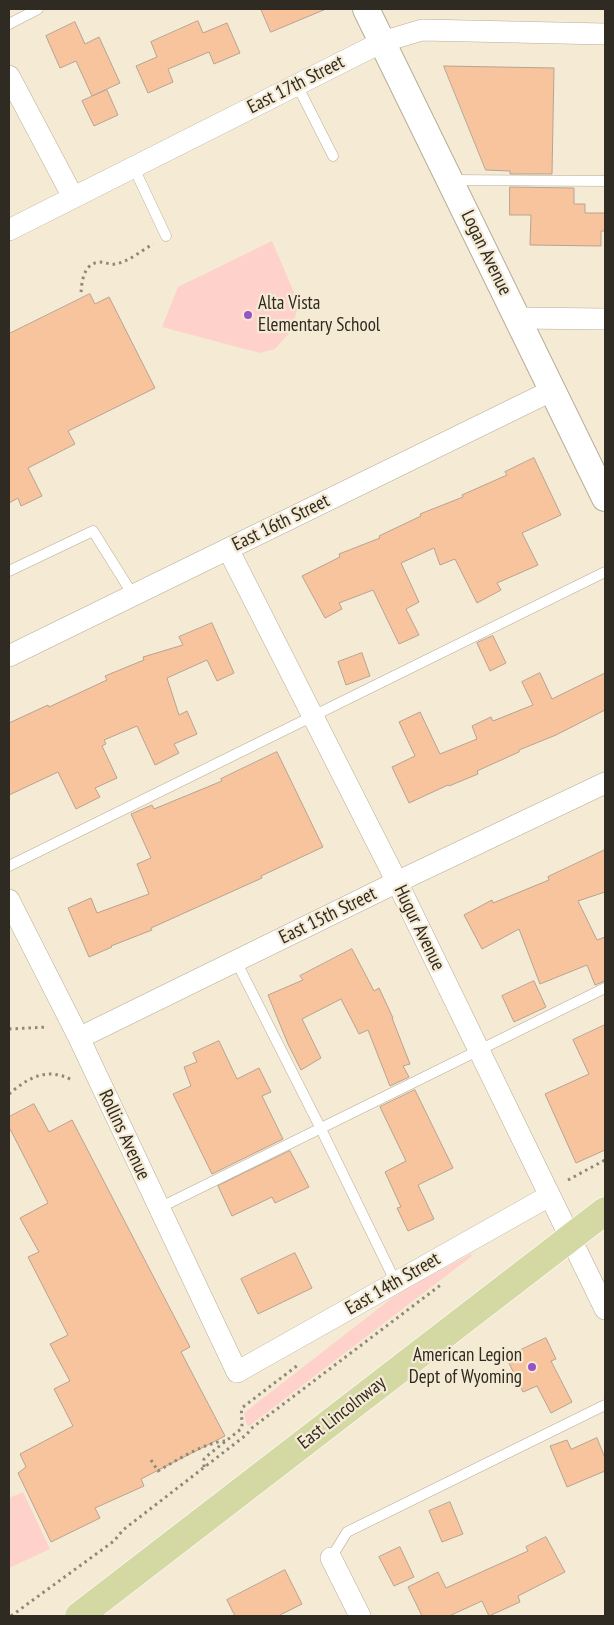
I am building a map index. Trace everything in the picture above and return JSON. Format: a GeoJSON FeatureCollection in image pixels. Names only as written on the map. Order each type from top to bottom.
{"type":"FeatureCollection","features":[{"type":"Feature","properties":{"kind":"main road","name":"East Lincolnway"},"geometry":{"type":"LineString","coordinates":[[79,1616],[605,1211]]}},
{"type":"Feature","properties":{"kind":"street","name":"Logan Avenue"},"geometry":{"type":"LineString","coordinates":[[366,9],[553,390],[594,465],[605,498]]}},
{"type":"Feature","properties":{"kind":"street","name":"East 17th Street"},"geometry":{"type":"LineString","coordinates":[[9,230],[382,42],[422,30],[605,34]]}},
{"type":"Feature","properties":{"kind":"street"},"geometry":{"type":"LineString","coordinates":[[9,76],[73,197]]}},
{"type":"Feature","properties":{"kind":"street"},"geometry":{"type":"LineString","coordinates":[[518,318],[605,319]]}},
{"type":"Feature","properties":{"kind":"street","name":"East 16th Street"},"geometry":{"type":"LineString","coordinates":[[9,656],[553,390]]}},
{"type":"Feature","properties":{"kind":"street","name":"Hugur Avenue"},"geometry":{"type":"LineString","coordinates":[[228,549],[397,882],[605,1309]]}},
{"type":"Feature","properties":{"kind":"street","name":"East 15th Street"},"geometry":{"type":"LineString","coordinates":[[74,1029],[236,961],[605,783]]}},
{"type":"Feature","properties":{"kind":"street","name":"Rollins Avenue"},"geometry":{"type":"LineString","coordinates":[[9,900],[74,1029],[238,1372]]}},
{"type":"Feature","properties":{"kind":"street","name":"East 14th Street"},"geometry":{"type":"LineString","coordinates":[[238,1372],[549,1196]]}},
{"type":"Feature","properties":{"kind":"street"},"geometry":{"type":"LineString","coordinates":[[331,1558],[360,1616]]}},
{"type":"Feature","properties":{"kind":"lane"},"geometry":{"type":"LineString","coordinates":[[9,24],[38,9]]}},
{"type":"Feature","properties":{"kind":"lane"},"geometry":{"type":"LineString","coordinates":[[297,85],[333,156]]}},
{"type":"Feature","properties":{"kind":"lane"},"geometry":{"type":"LineString","coordinates":[[133,166],[166,236]]}},
{"type":"Feature","properties":{"kind":"lane"},"geometry":{"type":"LineString","coordinates":[[450,180],[605,181]]}},
{"type":"Feature","properties":{"kind":"lane"},"geometry":{"type":"LineString","coordinates":[[9,571],[94,532],[132,595]]}},
{"type":"Feature","properties":{"kind":"lane"},"geometry":{"type":"LineString","coordinates":[[9,866],[605,572]]}},
{"type":"Feature","properties":{"kind":"lane"},"geometry":{"type":"LineString","coordinates":[[236,961],[321,1128],[396,1283]]}},
{"type":"Feature","properties":{"kind":"lane"},"geometry":{"type":"LineString","coordinates":[[159,1208],[605,988]]}},
{"type":"Feature","properties":{"kind":"lane"},"geometry":{"type":"LineString","coordinates":[[331,1558],[347,1532],[605,1405]]}},
{"type":"Feature","properties":{"kind":"path"},"geometry":{"type":"LineString","coordinates":[[81,292],[82,277],[89,266],[98,262],[114,264],[124,261],[166,236]]}},
{"type":"Feature","properties":{"kind":"path"},"geometry":{"type":"LineString","coordinates":[[9,1029],[52,1026],[74,1029]]}},
{"type":"Feature","properties":{"kind":"path"},"geometry":{"type":"LineString","coordinates":[[9,1094],[20,1084],[44,1073],[72,1080]]}},
{"type":"Feature","properties":{"kind":"path"},"geometry":{"type":"LineString","coordinates":[[568,1180],[605,1160]]}},
{"type":"Feature","properties":{"kind":"path"},"geometry":{"type":"LineString","coordinates":[[11,1616],[114,1541],[123,1530],[246,1435],[253,1427],[443,1283]]}},
{"type":"Feature","properties":{"kind":"path"},"geometry":{"type":"LineString","coordinates":[[204,1467],[204,1459],[241,1429],[243,1424],[241,1413],[243,1407],[304,1360]]}},
{"type":"Feature","properties":{"kind":"path"},"geometry":{"type":"LineString","coordinates":[[151,1460],[158,1471],[189,1454],[218,1442],[226,1441]]}},
{"type":"Feature","properties":{"kind":"shaded area"},"geometry":{"type":"Polygon","coordinates":[[[272,241],[299,304],[291,331],[275,349],[260,353],[162,327],[178,287],[272,241]]]}},
{"type":"Feature","properties":{"kind":"shaded area"},"geometry":{"type":"Polygon","coordinates":[[[471,1254],[472,1256],[249,1426],[247,1425],[244,1413],[392,1298],[471,1254]]]}},
{"type":"Feature","properties":{"kind":"shaded area"},"geometry":{"type":"Polygon","coordinates":[[[23,1492],[50,1549],[9,1568],[9,1498],[23,1492]]]}},
{"type":"Feature","properties":{"kind":"building"},"geometry":{"type":"Polygon","coordinates":[[[261,9],[326,9],[271,32],[261,9]]]}},
{"type":"Feature","properties":{"kind":"building"},"geometry":{"type":"Polygon","coordinates":[[[198,21],[203,33],[227,23],[240,53],[214,64],[209,52],[168,69],[173,82],[148,93],[136,66],[157,57],[151,42],[198,21]]]}},
{"type":"Feature","properties":{"kind":"building"},"geometry":{"type":"Polygon","coordinates":[[[75,22],[85,44],[99,37],[120,83],[92,96],[76,61],[60,68],[46,36],[75,22]]]}},
{"type":"Feature","properties":{"kind":"building"},"geometry":{"type":"Polygon","coordinates":[[[444,66],[554,68],[552,174],[510,174],[510,171],[486,170],[444,66]]]}},
{"type":"Feature","properties":{"kind":"building"},"geometry":{"type":"Polygon","coordinates":[[[107,90],[118,115],[94,126],[82,101],[107,90]]]}},
{"type":"Feature","properties":{"kind":"building"},"geometry":{"type":"Polygon","coordinates":[[[510,187],[574,188],[574,204],[585,204],[585,213],[605,213],[605,231],[601,231],[601,246],[530,245],[531,215],[510,215],[510,187]]]}},
{"type":"Feature","properties":{"kind":"building"},"geometry":{"type":"Polygon","coordinates":[[[90,294],[95,304],[109,297],[155,388],[68,431],[75,444],[28,468],[42,496],[21,506],[18,498],[9,503],[9,334],[90,294]]]}},
{"type":"Feature","properties":{"kind":"building"},"geometry":{"type":"Polygon","coordinates":[[[534,458],[561,515],[522,533],[538,565],[497,583],[501,590],[477,603],[455,559],[440,565],[434,548],[401,563],[419,602],[406,609],[419,635],[399,644],[373,590],[339,603],[342,609],[325,618],[302,576],[340,557],[339,554],[380,538],[379,536],[421,516],[420,514],[463,497],[462,495],[507,475],[505,472],[534,458]]]}},
{"type":"Feature","properties":{"kind":"building"},"geometry":{"type":"Polygon","coordinates":[[[212,623],[234,673],[217,681],[207,660],[167,678],[179,715],[187,711],[197,734],[174,744],[179,753],[155,765],[137,726],[104,740],[106,744],[102,746],[117,778],[95,788],[100,797],[76,809],[58,772],[9,795],[9,723],[107,680],[105,676],[144,660],[143,657],[183,645],[179,637],[212,623]]]}},
{"type":"Feature","properties":{"kind":"building"},"geometry":{"type":"Polygon","coordinates":[[[493,636],[506,663],[490,671],[477,643],[493,636]]]}},
{"type":"Feature","properties":{"kind":"building"},"geometry":{"type":"Polygon","coordinates":[[[362,653],[370,676],[346,685],[338,662],[362,653]]]}},
{"type":"Feature","properties":{"kind":"building"},"geometry":{"type":"Polygon","coordinates":[[[540,673],[552,699],[605,673],[605,710],[477,771],[478,774],[409,803],[392,767],[415,756],[399,722],[420,712],[440,754],[477,739],[472,726],[491,717],[493,721],[533,705],[522,682],[540,673]]]}},
{"type":"Feature","properties":{"kind":"building"},"geometry":{"type":"Polygon","coordinates":[[[277,752],[323,847],[261,876],[262,878],[151,928],[152,930],[89,957],[68,908],[91,898],[97,913],[149,894],[137,864],[151,858],[131,814],[152,805],[154,809],[222,781],[221,779],[277,752]]]}},
{"type":"Feature","properties":{"kind":"building"},"geometry":{"type":"Polygon","coordinates":[[[605,850],[605,892],[578,901],[597,940],[605,937],[605,981],[595,985],[587,965],[540,984],[519,929],[482,949],[464,915],[492,900],[493,903],[549,880],[548,877],[605,850]]]}},
{"type":"Feature","properties":{"kind":"building"},"geometry":{"type":"Polygon","coordinates":[[[352,949],[374,991],[379,988],[393,1018],[410,1064],[403,1066],[409,1077],[390,1086],[368,1030],[359,1034],[341,999],[302,1019],[321,1058],[301,1070],[268,995],[303,980],[300,976],[352,949]]]}},
{"type":"Feature","properties":{"kind":"building"},"geometry":{"type":"Polygon","coordinates":[[[534,981],[546,1007],[514,1022],[502,996],[534,981]]]}},
{"type":"Feature","properties":{"kind":"building"},"geometry":{"type":"Polygon","coordinates":[[[605,1025],[605,1150],[576,1163],[545,1094],[589,1074],[573,1040],[605,1025]]]}},
{"type":"Feature","properties":{"kind":"building"},"geometry":{"type":"Polygon","coordinates":[[[219,1041],[237,1079],[259,1068],[271,1092],[262,1096],[283,1139],[212,1174],[173,1094],[191,1086],[184,1067],[197,1062],[193,1053],[219,1041]]]}},
{"type":"Feature","properties":{"kind":"building"},"geometry":{"type":"Polygon","coordinates":[[[415,1090],[453,1168],[418,1185],[434,1219],[408,1231],[397,1208],[401,1207],[385,1172],[406,1161],[380,1107],[415,1090]]]}},
{"type":"Feature","properties":{"kind":"building"},"geometry":{"type":"Polygon","coordinates":[[[34,1104],[49,1132],[72,1120],[190,1347],[181,1352],[225,1436],[141,1479],[144,1486],[95,1508],[100,1518],[51,1542],[18,1473],[26,1467],[20,1454],[73,1426],[54,1389],[70,1381],[50,1344],[68,1335],[28,1257],[39,1252],[20,1218],[48,1203],[9,1127],[9,1117],[34,1104]]]}},
{"type":"Feature","properties":{"kind":"building"},"geometry":{"type":"Polygon","coordinates":[[[290,1151],[309,1187],[275,1203],[272,1197],[232,1216],[218,1186],[290,1151]]]}},
{"type":"Feature","properties":{"kind":"building"},"geometry":{"type":"Polygon","coordinates":[[[295,1253],[312,1288],[258,1314],[241,1279],[295,1253]]]}},
{"type":"Feature","properties":{"kind":"building","name":"American Legion Dept of Wyoming"},"geometry":{"type":"Polygon","coordinates":[[[546,1338],[556,1359],[551,1361],[572,1402],[551,1413],[537,1386],[523,1392],[506,1357],[546,1338]]]}},
{"type":"Feature","properties":{"kind":"building"},"geometry":{"type":"Polygon","coordinates":[[[597,1438],[605,1458],[605,1471],[567,1487],[550,1446],[567,1440],[571,1449],[597,1438]]]}},
{"type":"Feature","properties":{"kind":"building"},"geometry":{"type":"Polygon","coordinates":[[[450,1502],[463,1534],[442,1542],[429,1511],[450,1502]]]}},
{"type":"Feature","properties":{"kind":"building"},"geometry":{"type":"Polygon","coordinates":[[[546,1537],[565,1572],[518,1596],[520,1602],[489,1616],[482,1601],[449,1616],[422,1616],[408,1587],[438,1572],[446,1588],[528,1551],[526,1547],[546,1537]]]}},
{"type":"Feature","properties":{"kind":"building"},"geometry":{"type":"Polygon","coordinates":[[[400,1547],[414,1577],[394,1586],[379,1557],[400,1547]]]}},
{"type":"Feature","properties":{"kind":"building"},"geometry":{"type":"Polygon","coordinates":[[[285,1570],[302,1604],[278,1616],[235,1616],[227,1600],[285,1570]]]}},
{"type":"Feature","properties":{"kind":"place","name":"Alta Vista Elementary School"},"geometry":{"type":"Point","coordinates":[248,315]}},
{"type":"Feature","properties":{"kind":"place","name":"American Legion Dept of Wyoming"},"geometry":{"type":"Point","coordinates":[532,1367]}}]}
